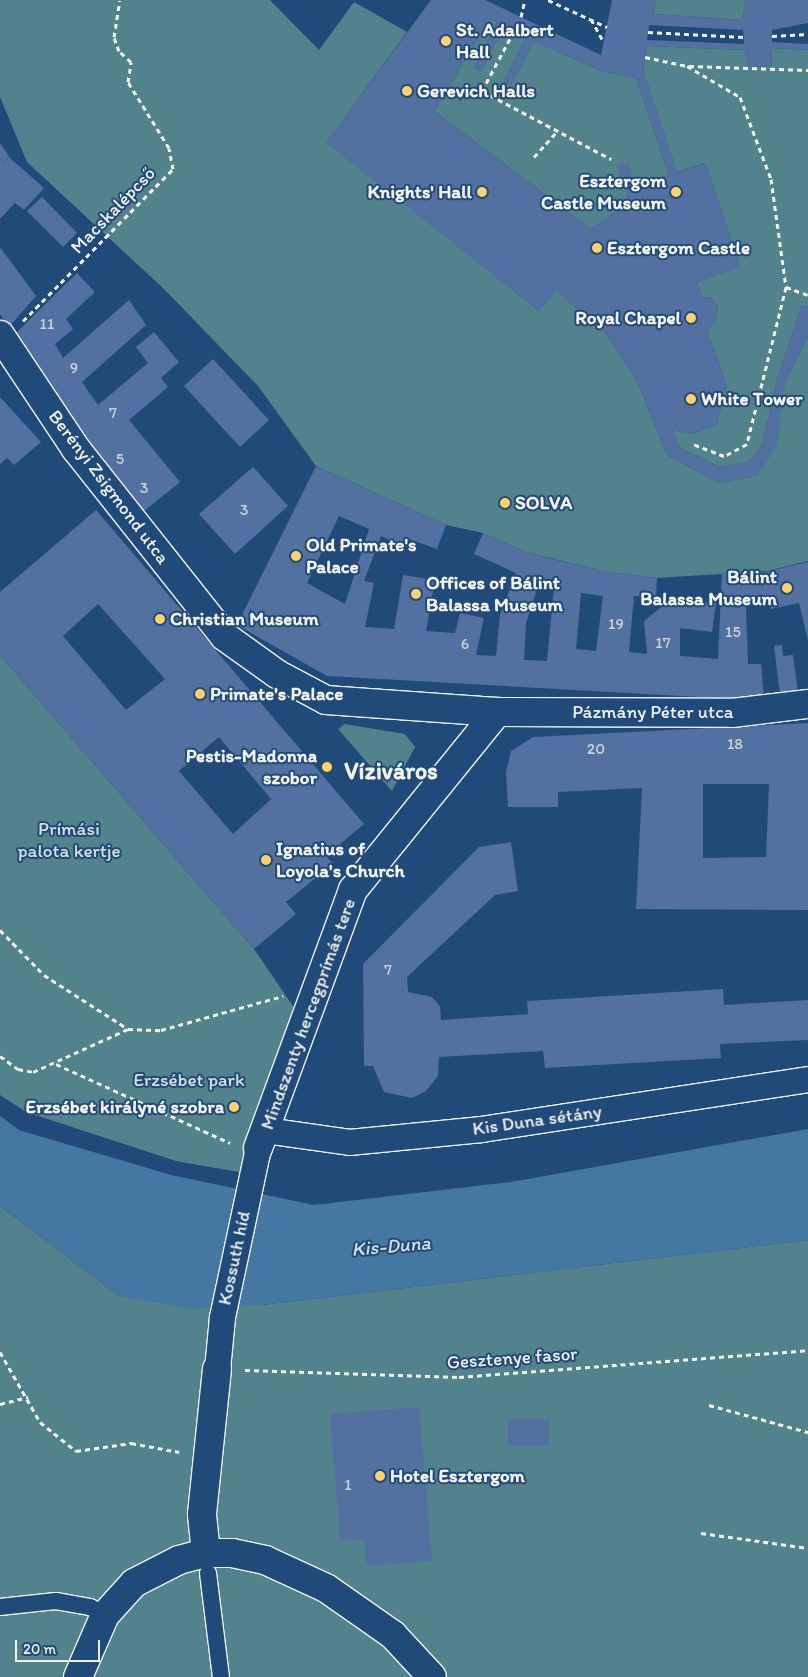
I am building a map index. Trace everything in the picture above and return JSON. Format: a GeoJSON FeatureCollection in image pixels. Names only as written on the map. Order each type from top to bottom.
{"type":"FeatureCollection","features":[{"type":"Feature","properties":{"kind":"street","name":"Berényi Zsigmond utca"},"geometry":{"type":"LineString","coordinates":[[2,337],[76,449],[224,636],[277,674],[326,700],[497,712]]}},
{"type":"Feature","properties":{"kind":"street","name":"Pázmány Péter utca"},"geometry":{"type":"LineString","coordinates":[[497,712],[732,714],[808,704]]}},
{"type":"Feature","properties":{"kind":"street","name":"Mindszenty hercegprímás tere"},"geometry":{"type":"LineString","coordinates":[[262,1139],[353,890],[497,712]]}},
{"type":"Feature","properties":{"kind":"street","name":"Kis Duna sétány"},"geometry":{"type":"LineString","coordinates":[[262,1139],[348,1142],[481,1130],[808,1079]]}},
{"type":"Feature","properties":{"kind":"street","name":"Kossuth híd"},"geometry":{"type":"LineString","coordinates":[[217,1369],[222,1316],[262,1139]]}},
{"type":"Feature","properties":{"kind":"street"},"geometry":{"type":"LineString","coordinates":[[207,1563],[202,1514],[217,1369]]}},
{"type":"Feature","properties":{"kind":"street"},"geometry":{"type":"LineString","coordinates":[[78,1677],[105,1615],[134,1583],[164,1566],[207,1563],[232,1553],[265,1560],[326,1588],[392,1635],[432,1677]]}},
{"type":"Feature","properties":{"kind":"lane"},"geometry":{"type":"LineString","coordinates":[[207,1563],[221,1677]]}},
{"type":"Feature","properties":{"kind":"lane"},"geometry":{"type":"LineString","coordinates":[[0,1607],[56,1601],[90,1607],[105,1615]]}},
{"type":"Feature","properties":{"kind":"path","name":"Macskalépcső"},"geometry":{"type":"LineString","coordinates":[[2,337],[173,168],[169,148],[128,82],[131,62],[119,51],[114,37],[120,0]]}},
{"type":"Feature","properties":{"kind":"path"},"geometry":{"type":"LineString","coordinates":[[521,17],[525,0]]}},
{"type":"Feature","properties":{"kind":"path"},"geometry":{"type":"LineString","coordinates":[[548,0],[607,27]]}},
{"type":"Feature","properties":{"kind":"path"},"geometry":{"type":"LineString","coordinates":[[590,19],[604,42]]}},
{"type":"Feature","properties":{"kind":"path"},"geometry":{"type":"LineString","coordinates":[[514,31],[482,91],[611,159]]}},
{"type":"Feature","properties":{"kind":"path"},"geometry":{"type":"LineString","coordinates":[[648,32],[744,38]]}},
{"type":"Feature","properties":{"kind":"path"},"geometry":{"type":"LineString","coordinates":[[772,36],[808,34]]}},
{"type":"Feature","properties":{"kind":"path"},"geometry":{"type":"LineString","coordinates":[[645,57],[687,66],[808,70]]}},
{"type":"Feature","properties":{"kind":"path"},"geometry":{"type":"LineString","coordinates":[[687,66],[740,98],[771,178],[786,287],[746,444],[724,456],[694,444]]}},
{"type":"Feature","properties":{"kind":"path"},"geometry":{"type":"LineString","coordinates":[[534,157],[558,130]]}},
{"type":"Feature","properties":{"kind":"path"},"geometry":{"type":"LineString","coordinates":[[786,287],[808,295]]}},
{"type":"Feature","properties":{"kind":"path"},"geometry":{"type":"LineString","coordinates":[[0,930],[44,975],[128,1029]]}},
{"type":"Feature","properties":{"kind":"path"},"geometry":{"type":"LineString","coordinates":[[0,1056],[18,1069],[32,1072],[56,1064],[128,1029],[162,1030],[318,985]]}},
{"type":"Feature","properties":{"kind":"path"},"geometry":{"type":"LineString","coordinates":[[56,1064],[225,1142],[262,1139]]}},
{"type":"Feature","properties":{"kind":"path","name":"Gesztenye fasor"},"geometry":{"type":"LineString","coordinates":[[217,1369],[459,1377],[808,1350]]}},
{"type":"Feature","properties":{"kind":"path"},"geometry":{"type":"LineString","coordinates":[[0,1352],[28,1397],[40,1422],[76,1451],[131,1443],[207,1457]]}},
{"type":"Feature","properties":{"kind":"path"},"geometry":{"type":"LineString","coordinates":[[0,1404],[28,1397]]}},
{"type":"Feature","properties":{"kind":"path"},"geometry":{"type":"LineString","coordinates":[[708,1405],[808,1432]]}},
{"type":"Feature","properties":{"kind":"path"},"geometry":{"type":"LineString","coordinates":[[701,1533],[808,1548]]}},
{"type":"Feature","properties":{"kind":"green space"},"geometry":{"type":"Polygon","coordinates":[[[0,0],[270,0],[319,50],[354,2],[407,32],[327,142],[539,311],[556,290],[594,315],[637,381],[667,455],[719,483],[758,475],[786,379],[808,337],[808,561],[767,571],[657,578],[607,572],[526,552],[483,533],[446,525],[316,466],[258,386],[164,289],[27,162],[0,97],[0,0]]]}},
{"type":"Feature","properties":{"kind":"green space"},"geometry":{"type":"Polygon","coordinates":[[[656,0],[746,0],[742,20],[653,14],[656,0]]]}},
{"type":"Feature","properties":{"kind":"green space"},"geometry":{"type":"Polygon","coordinates":[[[490,19],[497,22],[474,68],[481,72],[504,25],[526,37],[504,82],[511,85],[534,41],[601,71],[636,78],[669,175],[636,186],[629,204],[591,229],[434,111],[490,19]]]}},
{"type":"Feature","properties":{"kind":"green space"},"geometry":{"type":"Polygon","coordinates":[[[647,46],[745,50],[747,67],[772,66],[771,48],[808,50],[808,307],[802,306],[778,376],[762,446],[749,462],[720,467],[680,448],[672,430],[690,434],[716,425],[727,386],[707,331],[715,322],[718,308],[711,298],[702,297],[697,282],[740,267],[705,163],[677,172],[643,70],[647,46]]]}},
{"type":"Feature","properties":{"kind":"green space"},"geometry":{"type":"Polygon","coordinates":[[[0,655],[254,949],[297,1012],[244,1173],[176,1161],[26,1112],[0,1095],[0,655]]]}},
{"type":"Feature","properties":{"kind":"green space"},"geometry":{"type":"Polygon","coordinates":[[[345,724],[405,734],[415,747],[392,791],[338,729],[345,724]]]}},
{"type":"Feature","properties":{"kind":"green space"},"geometry":{"type":"Polygon","coordinates":[[[0,1206],[119,1296],[262,1305],[808,1240],[808,1677],[0,1677],[0,1206]]]}},
{"type":"Feature","properties":{"kind":"water","name":"Kis-Duna"},"geometry":{"type":"Polygon","coordinates":[[[0,1116],[19,1130],[171,1175],[314,1205],[511,1182],[808,1129],[808,1240],[262,1305],[191,1309],[119,1296],[0,1206],[0,1116]]]}},
{"type":"Feature","properties":{"kind":"building","name":"Esztergom Castle"},"geometry":{"type":"Polygon","coordinates":[[[431,0],[485,0],[601,55],[612,0],[656,0],[653,14],[742,20],[746,0],[808,0],[808,23],[772,30],[772,42],[808,44],[808,50],[771,48],[772,66],[746,67],[745,50],[647,46],[643,70],[677,172],[706,163],[741,267],[697,282],[702,297],[711,298],[718,308],[715,322],[707,331],[727,386],[716,425],[690,434],[672,430],[680,448],[720,467],[749,462],[762,446],[778,376],[802,306],[808,307],[808,337],[786,379],[777,446],[758,475],[719,483],[667,455],[637,381],[594,315],[587,320],[556,290],[539,311],[326,143],[431,0]],[[490,19],[434,111],[591,229],[629,204],[617,165],[628,162],[636,186],[669,175],[636,78],[601,71],[534,41],[511,86],[504,82],[526,37],[504,25],[481,72],[474,68],[497,22],[490,19]],[[649,25],[647,40],[744,44],[743,30],[649,25]]]}},
{"type":"Feature","properties":{"kind":"building"},"geometry":{"type":"Polygon","coordinates":[[[0,143],[9,156],[2,164],[9,157],[44,188],[24,210],[15,203],[0,219],[0,143]]]}},
{"type":"Feature","properties":{"kind":"building"},"geometry":{"type":"Polygon","coordinates":[[[42,197],[77,233],[63,247],[27,211],[42,197]]]}},
{"type":"Feature","properties":{"kind":"building"},"geometry":{"type":"Polygon","coordinates":[[[0,247],[36,296],[9,327],[0,314],[0,247]]]}},
{"type":"Feature","properties":{"kind":"building"},"geometry":{"type":"Polygon","coordinates":[[[77,273],[95,292],[66,319],[73,329],[55,344],[63,358],[129,300],[146,325],[82,382],[98,405],[148,363],[136,347],[154,332],[179,362],[161,378],[168,387],[129,420],[180,482],[143,512],[92,451],[14,335],[77,273]]]}},
{"type":"Feature","properties":{"kind":"building"},"geometry":{"type":"Polygon","coordinates":[[[213,359],[269,420],[240,447],[184,386],[213,359]]]}},
{"type":"Feature","properties":{"kind":"building"},"geometry":{"type":"Polygon","coordinates":[[[0,397],[41,442],[14,465],[7,458],[0,464],[0,397]]]}},
{"type":"Feature","properties":{"kind":"building"},"geometry":{"type":"Polygon","coordinates":[[[316,466],[446,525],[437,549],[409,539],[406,547],[381,536],[364,581],[374,583],[365,627],[394,629],[403,575],[435,580],[426,631],[455,633],[460,613],[484,618],[476,655],[496,656],[500,615],[516,573],[474,554],[483,533],[526,552],[607,572],[657,578],[656,598],[634,596],[629,652],[647,654],[644,621],[671,599],[716,603],[712,632],[680,628],[680,656],[718,659],[722,572],[764,572],[808,562],[808,640],[799,603],[771,609],[770,605],[746,606],[748,664],[761,664],[764,697],[716,698],[327,676],[237,625],[316,466]],[[339,516],[307,583],[345,604],[369,529],[339,516]],[[538,586],[526,623],[524,660],[547,661],[554,588],[538,586]],[[581,593],[576,649],[596,651],[603,596],[581,593]]]}},
{"type":"Feature","properties":{"kind":"building"},"geometry":{"type":"Polygon","coordinates":[[[253,467],[288,506],[235,554],[199,514],[253,467]]]}},
{"type":"Feature","properties":{"kind":"building","name":"Primate's Palace"},"geometry":{"type":"Polygon","coordinates":[[[96,510],[364,824],[326,856],[333,864],[286,902],[296,914],[254,949],[0,655],[0,592],[96,510]],[[98,604],[63,636],[126,710],[165,679],[98,604]],[[219,737],[179,771],[233,834],[271,799],[219,737]]]}},
{"type":"Feature","properties":{"kind":"building"},"geometry":{"type":"Polygon","coordinates":[[[782,645],[783,656],[793,655],[798,692],[780,694],[774,646],[782,645]]]}},
{"type":"Feature","properties":{"kind":"building"},"geometry":{"type":"Polygon","coordinates":[[[808,723],[808,910],[636,909],[642,788],[558,792],[558,807],[508,807],[506,772],[511,751],[533,737],[808,723]],[[703,784],[703,858],[766,857],[769,784],[703,784]]]}},
{"type":"Feature","properties":{"kind":"building"},"geometry":{"type":"Polygon","coordinates":[[[511,842],[518,891],[495,895],[407,977],[408,992],[432,997],[440,1006],[441,1020],[528,1014],[527,1001],[723,989],[724,1005],[808,1000],[808,1040],[720,1044],[721,1058],[545,1068],[543,1051],[439,1057],[438,1076],[426,1091],[412,1098],[384,1092],[373,1066],[364,1066],[363,964],[479,847],[511,842]]]}},
{"type":"Feature","properties":{"kind":"building","name":"Hotel Esztergom"},"geometry":{"type":"Polygon","coordinates":[[[419,1407],[432,1561],[366,1566],[364,1539],[340,1541],[330,1414],[419,1407]]]}},
{"type":"Feature","properties":{"kind":"building"},"geometry":{"type":"Polygon","coordinates":[[[508,1419],[549,1419],[549,1446],[508,1446],[508,1419]]]}},
{"type":"Feature","properties":{"kind":"place","name":"St. Adalbert Hall"},"geometry":{"type":"Point","coordinates":[446,41]}},
{"type":"Feature","properties":{"kind":"place","name":"Gerevich Halls"},"geometry":{"type":"Point","coordinates":[407,91]}},
{"type":"Feature","properties":{"kind":"place","name":"Knights' Hall"},"geometry":{"type":"Point","coordinates":[482,192]}},
{"type":"Feature","properties":{"kind":"place","name":"Esztergom Castle Museum"},"geometry":{"type":"Point","coordinates":[676,192]}},
{"type":"Feature","properties":{"kind":"place","name":"Esztergom Castle"},"geometry":{"type":"Point","coordinates":[597,248]}},
{"type":"Feature","properties":{"kind":"place","name":"Royal Chapel"},"geometry":{"type":"Point","coordinates":[691,318]}},
{"type":"Feature","properties":{"kind":"place","name":"White Tower"},"geometry":{"type":"Point","coordinates":[691,399]}},
{"type":"Feature","properties":{"kind":"place","name":"SOLVA"},"geometry":{"type":"Point","coordinates":[505,503]}},
{"type":"Feature","properties":{"kind":"place","name":"Old Primate's Palace"},"geometry":{"type":"Point","coordinates":[296,556]}},
{"type":"Feature","properties":{"kind":"place","name":"Bálint Balassa Museum"},"geometry":{"type":"Point","coordinates":[787,588]}},
{"type":"Feature","properties":{"kind":"place","name":"Offices of Bálint Balassa Museum"},"geometry":{"type":"Point","coordinates":[416,594]}},
{"type":"Feature","properties":{"kind":"place","name":"Christian Museum"},"geometry":{"type":"Point","coordinates":[160,619]}},
{"type":"Feature","properties":{"kind":"place","name":"Primate's Palace"},"geometry":{"type":"Point","coordinates":[200,694]}},
{"type":"Feature","properties":{"kind":"place","name":"Pestis-Madonna szobor"},"geometry":{"type":"Point","coordinates":[327,767]}},
{"type":"Feature","properties":{"kind":"place","name":"Ignatius of Loyola's Church"},"geometry":{"type":"Point","coordinates":[266,860]}},
{"type":"Feature","properties":{"kind":"place","name":"Erzsébet királyné szobra"},"geometry":{"type":"Point","coordinates":[234,1107]}},
{"type":"Feature","properties":{"kind":"place","name":"Hotel Esztergom"},"geometry":{"type":"Point","coordinates":[380,1476]}},
{"type":"Feature","properties":{"kind":"district","name":"Víziváros"},"geometry":{"type":"Point","coordinates":[391,771]}},
{"type":"Feature","properties":{"kind":"park label","name":"Prímási palota kertje"},"geometry":{"type":"Point","coordinates":[69,840]}},
{"type":"Feature","properties":{"kind":"park label","name":"Erzsébet park"},"geometry":{"type":"Point","coordinates":[189,1080]}}]}
